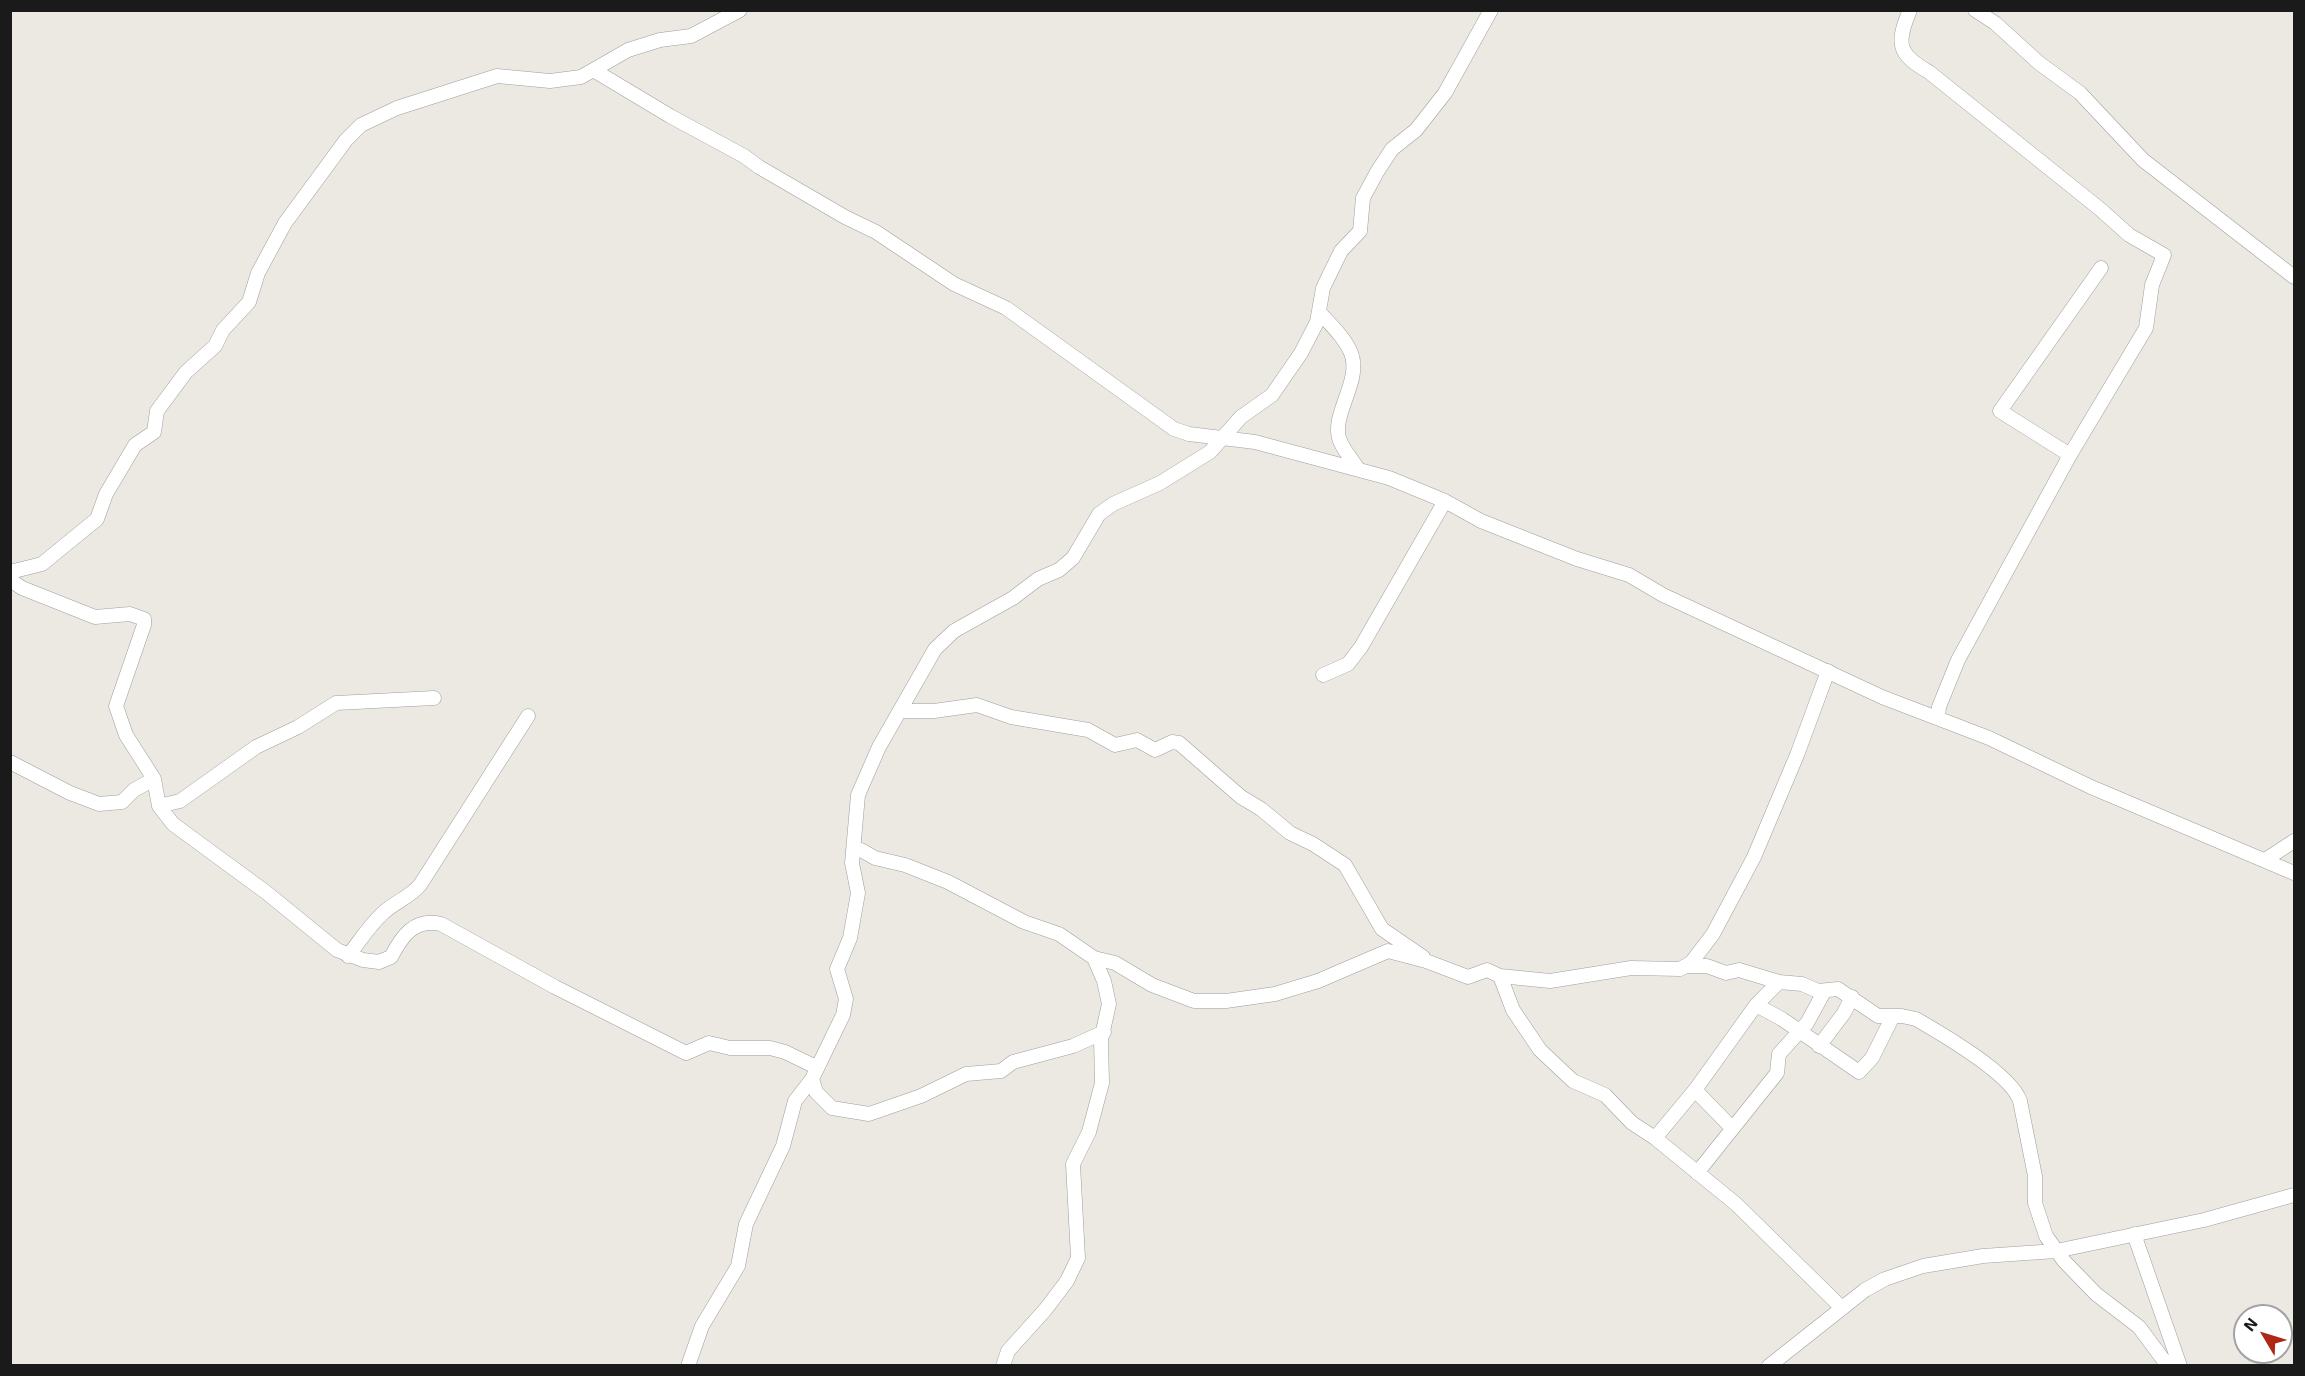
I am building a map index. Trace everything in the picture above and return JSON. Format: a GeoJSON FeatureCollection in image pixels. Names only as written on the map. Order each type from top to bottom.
{"type":"FeatureCollection","features":[{"type":"Feature","properties":{"kind":"street"},"geometry":{"type":"LineString","coordinates":[[10,572],[42,564],[97,519],[106,494],[135,445],[154,432],[157,411],[186,372],[214,346],[227,325],[249,302],[258,273],[285,223],[354,131],[369,120],[397,108],[481,80],[512,76],[566,80],[595,71],[628,50],[660,40],[691,36],[740,10]]}},
{"type":"Feature","properties":{"kind":"street"},"geometry":{"type":"LineString","coordinates":[[688,1365],[702,1326],[738,1266],[746,1224],[783,1146],[795,1101],[814,1073],[846,1006],[837,969],[850,938],[857,902],[858,885],[853,870],[853,851],[858,795],[879,747],[902,711],[935,649],[945,638],[1013,598],[1038,579],[1059,570],[1073,558],[1098,514],[1161,483],[1210,452],[1241,417],[1264,402],[1275,390],[1308,341],[1320,313],[1325,283],[1341,251],[1360,231],[1363,198],[1377,172],[1392,149],[1416,130],[1445,93],[1491,10]]}},
{"type":"Feature","properties":{"kind":"street"},"geometry":{"type":"LineString","coordinates":[[1910,10],[1901,32],[1902,49],[1906,56],[2100,209],[2129,235],[2164,255],[2148,302],[2146,328],[2070,455],[1958,660],[1939,707],[1938,718]]}},
{"type":"Feature","properties":{"kind":"street"},"geometry":{"type":"LineString","coordinates":[[1976,10],[1995,23],[2039,63],[2080,93],[2143,160],[2295,277]]}},
{"type":"Feature","properties":{"kind":"street"},"geometry":{"type":"LineString","coordinates":[[595,71],[670,117],[744,156],[845,217],[876,232],[954,284],[1006,308],[1161,422],[1190,434],[1255,442],[1358,469],[1445,501],[1473,517],[1577,560],[1629,575],[1663,595],[1828,671],[1989,738],[2218,843],[2295,873]]}},
{"type":"Feature","properties":{"kind":"street"},"geometry":{"type":"LineString","coordinates":[[2070,455],[2000,411],[2101,268]]}},
{"type":"Feature","properties":{"kind":"street"},"geometry":{"type":"LineString","coordinates":[[1320,313],[1351,352],[1353,369],[1338,434],[1344,450],[1358,469]]}},
{"type":"Feature","properties":{"kind":"street"},"geometry":{"type":"LineString","coordinates":[[1323,675],[1348,664],[1361,647],[1445,501]]}},
{"type":"Feature","properties":{"kind":"street"},"geometry":{"type":"LineString","coordinates":[[10,580],[22,588],[95,617],[130,614],[144,619],[144,625],[116,706],[126,735],[154,779],[159,806],[173,825],[348,956],[379,962],[391,957],[404,933],[413,927],[432,922],[441,924],[555,987],[686,1053],[709,1043],[730,1048],[770,1048],[785,1052],[814,1073],[818,1094],[832,1108],[869,1114],[921,1095],[966,1074],[1001,1071],[1012,1063],[1073,1046],[1104,1032]]}},
{"type":"Feature","properties":{"kind":"street"},"geometry":{"type":"LineString","coordinates":[[853,851],[867,852],[875,858],[948,882],[1024,922],[1059,934],[1094,958],[1115,963],[1152,985],[1183,997],[1209,1002],[1275,994],[1318,981],[1388,951],[1426,961],[1463,977],[1487,970],[1500,976],[1550,981],[1622,969],[1680,969],[1691,963],[1713,934],[1754,857],[1794,763],[1828,671]]}},
{"type":"Feature","properties":{"kind":"street"},"geometry":{"type":"LineString","coordinates":[[159,806],[180,801],[256,747],[298,727],[336,703],[434,698]]}},
{"type":"Feature","properties":{"kind":"street"},"geometry":{"type":"LineString","coordinates":[[902,711],[934,711],[977,705],[1011,717],[1088,730],[1115,745],[1137,740],[1155,750],[1172,742],[1179,743],[1240,797],[1261,809],[1290,833],[1313,844],[1345,865],[1382,929],[1415,949],[1426,961]]}},
{"type":"Feature","properties":{"kind":"street"},"geometry":{"type":"LineString","coordinates":[[348,956],[381,915],[396,902],[410,897],[420,885],[528,716]]}},
{"type":"Feature","properties":{"kind":"street"},"geometry":{"type":"LineString","coordinates":[[10,762],[70,793],[99,804],[122,802],[134,790],[154,779]]}},
{"type":"Feature","properties":{"kind":"street"},"geometry":{"type":"LineString","coordinates":[[2265,860],[2295,841]]}},
{"type":"Feature","properties":{"kind":"street"},"geometry":{"type":"LineString","coordinates":[[1003,1365],[1014,1343],[1045,1310],[1067,1281],[1078,1258],[1073,1164],[1089,1132],[1101,1088],[1103,1067],[1101,1044],[1109,996],[1094,958]]}},
{"type":"Feature","properties":{"kind":"street"},"geometry":{"type":"LineString","coordinates":[[1686,966],[1707,966],[1726,973],[1739,970],[1779,982],[1802,984],[1824,992],[1838,990],[1878,1016],[1911,1017],[1942,1034],[2001,1075],[2017,1092],[2035,1176],[2035,1203],[2046,1236],[2056,1251],[2101,1299],[2139,1327],[2168,1365]]}},
{"type":"Feature","properties":{"kind":"street"},"geometry":{"type":"LineString","coordinates":[[1500,976],[1513,1010],[1540,1050],[1573,1081],[1605,1095],[1625,1117],[1655,1138],[1751,1217],[1842,1308]]}},
{"type":"Feature","properties":{"kind":"street"},"geometry":{"type":"LineString","coordinates":[[1655,1138],[1695,1090],[1756,1005],[1779,982]]}},
{"type":"Feature","properties":{"kind":"street"},"geometry":{"type":"LineString","coordinates":[[1697,1173],[1777,1073],[1779,1053],[1800,1032],[1824,992]]}},
{"type":"Feature","properties":{"kind":"street"},"geometry":{"type":"LineString","coordinates":[[1819,1046],[1852,997]]}},
{"type":"Feature","properties":{"kind":"street"},"geometry":{"type":"LineString","coordinates":[[1756,1005],[1800,1032],[1854,1070],[1862,1071],[1875,1052],[1883,1030],[1893,1016]]}},
{"type":"Feature","properties":{"kind":"street"},"geometry":{"type":"LineString","coordinates":[[1814,1011],[1835,1024]]}},
{"type":"Feature","properties":{"kind":"street"},"geometry":{"type":"LineString","coordinates":[[1695,1090],[1732,1128]]}},
{"type":"Feature","properties":{"kind":"street"},"geometry":{"type":"LineString","coordinates":[[1769,1365],[1842,1308],[1885,1279],[1923,1266],[1983,1257],[2056,1251],[2204,1221],[2295,1195]]}},
{"type":"Feature","properties":{"kind":"street"},"geometry":{"type":"LineString","coordinates":[[2134,1234],[2180,1365]]}}]}
